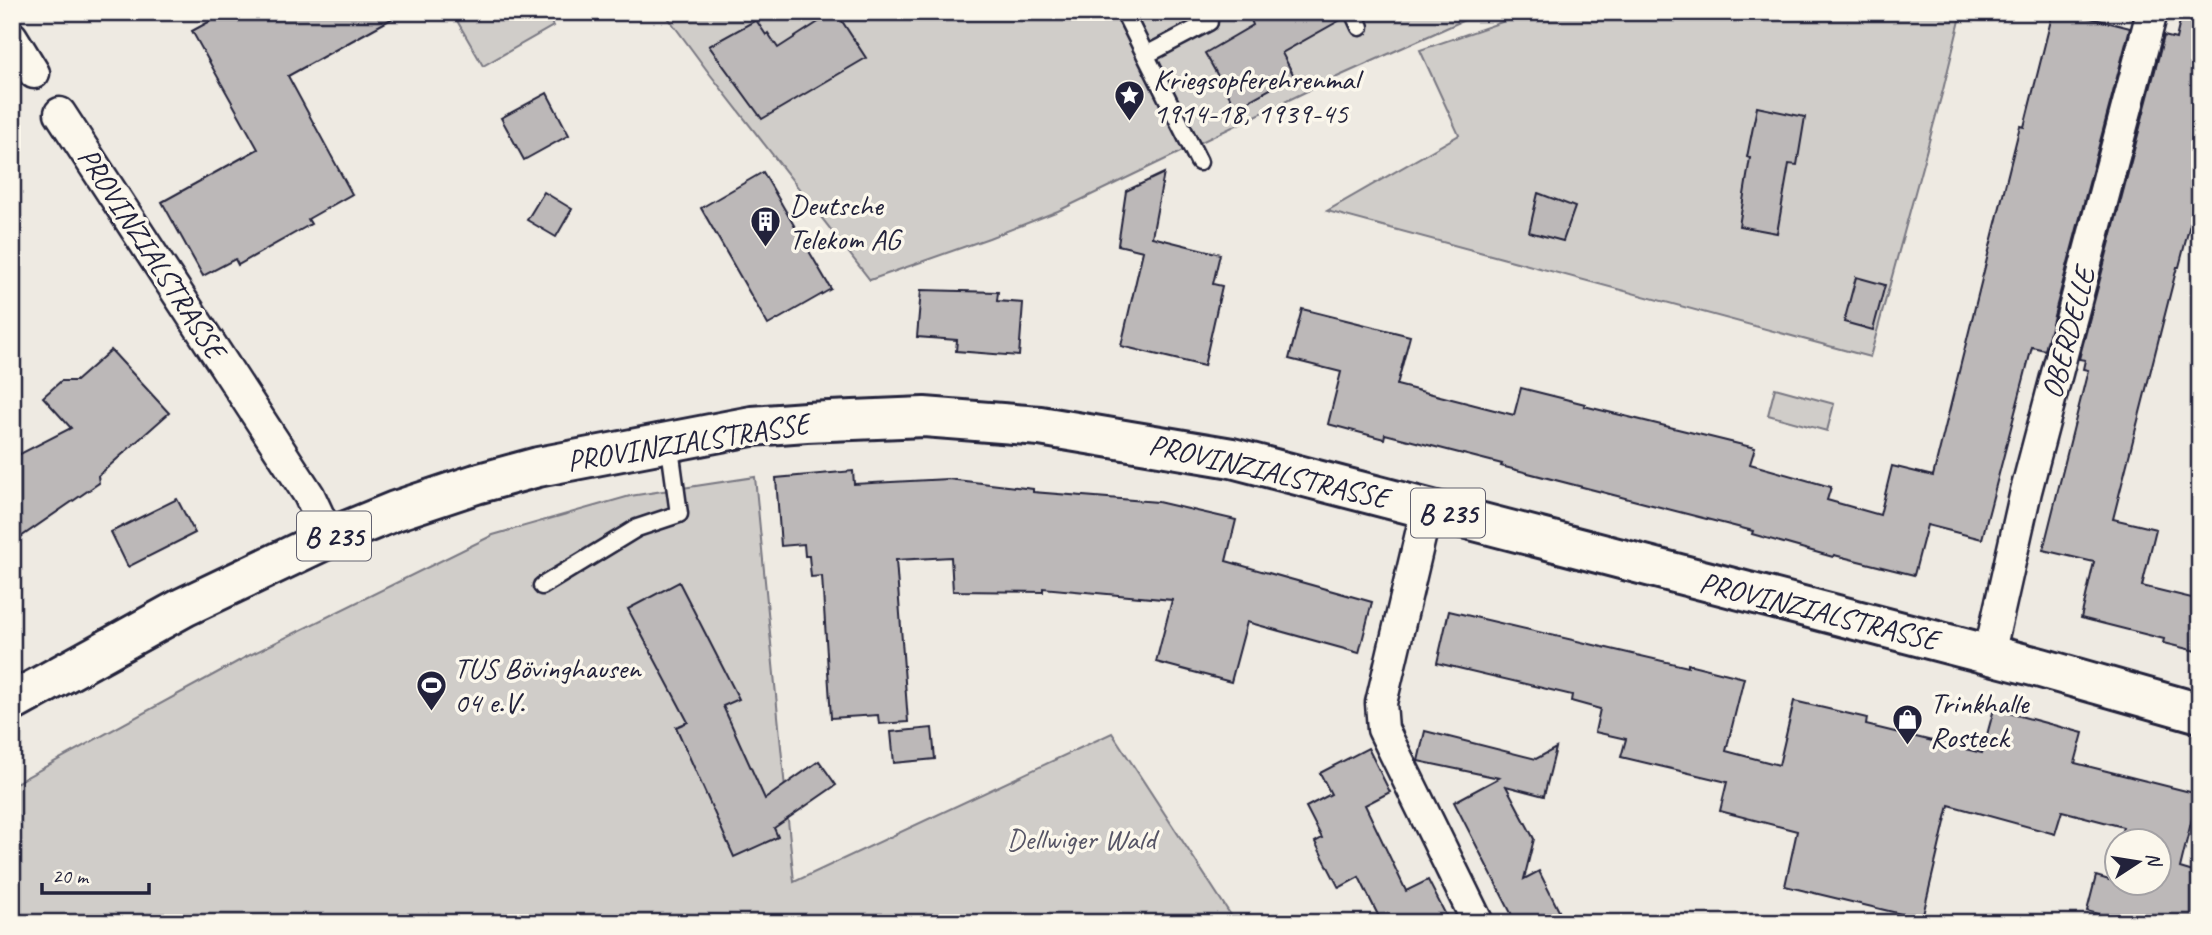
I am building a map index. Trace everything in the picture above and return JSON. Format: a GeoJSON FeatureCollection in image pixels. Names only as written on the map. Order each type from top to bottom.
{"type":"FeatureCollection","features":[{"type":"Feature","properties":{"kind":"main road","name":"PROVINZIALSTRASSE"},"geometry":{"type":"LineString","coordinates":[[12,702],[184,607],[329,538],[395,511],[513,474],[752,426],[924,417],[1040,426],[1232,458],[1989,655],[2200,713]]}},
{"type":"Feature","properties":{"kind":"street","name":"OBERDELLE"},"geometry":{"type":"LineString","coordinates":[[1989,655],[2026,491],[2152,12]]}},
{"type":"Feature","properties":{"kind":"street"},"geometry":{"type":"LineString","coordinates":[[12,37],[34,73]]}},
{"type":"Feature","properties":{"kind":"street","name":"PROVINZIALSTRASSE"},"geometry":{"type":"LineString","coordinates":[[60,113],[309,495],[329,538]]}},
{"type":"Feature","properties":{"kind":"street"},"geometry":{"type":"LineString","coordinates":[[1427,508],[1381,703],[1383,729],[1478,923]]}},
{"type":"Feature","properties":{"kind":"lane"},"geometry":{"type":"LineString","coordinates":[[1124,12],[1199,162]]}},
{"type":"Feature","properties":{"kind":"lane"},"geometry":{"type":"LineString","coordinates":[[1146,55],[1209,22],[1204,12]]}},
{"type":"Feature","properties":{"kind":"lane"},"geometry":{"type":"LineString","coordinates":[[542,586],[637,528],[679,514],[669,441]]}},
{"type":"Feature","properties":{"kind":"green space"},"geometry":{"type":"Polygon","coordinates":[[[452,12],[546,12],[553,26],[483,66],[452,12]]]}},
{"type":"Feature","properties":{"kind":"green space"},"geometry":{"type":"Polygon","coordinates":[[[664,12],[1482,12],[1326,82],[1058,211],[870,280],[664,12]]]}},
{"type":"Feature","properties":{"kind":"green space"},"geometry":{"type":"Polygon","coordinates":[[[1531,12],[1962,12],[1870,357],[1327,211],[1459,135],[1420,50],[1531,12]]]}},
{"type":"Feature","properties":{"kind":"green space"},"geometry":{"type":"Polygon","coordinates":[[[1775,388],[1834,404],[1827,431],[1768,415],[1775,388]]]}},
{"type":"Feature","properties":{"kind":"green space","name":"Dellwiger Wald"},"geometry":{"type":"Polygon","coordinates":[[[755,477],[794,882],[1112,733],[1236,923],[12,923],[12,785],[246,657],[493,535],[630,496],[755,477]]]}},
{"type":"Feature","properties":{"kind":"building"},"geometry":{"type":"Polygon","coordinates":[[[227,12],[404,12],[288,76],[352,194],[308,219],[311,224],[238,265],[235,259],[203,276],[162,202],[258,149],[192,31],[227,12]]]}},
{"type":"Feature","properties":{"kind":"building"},"geometry":{"type":"Polygon","coordinates":[[[834,12],[866,58],[762,119],[709,46],[756,20],[778,48],[834,12]]]}},
{"type":"Feature","properties":{"kind":"building"},"geometry":{"type":"Polygon","coordinates":[[[1248,12],[1343,12],[1344,18],[1282,53],[1294,76],[1236,108],[1205,53],[1253,25],[1248,12]]]}},
{"type":"Feature","properties":{"kind":"building"},"geometry":{"type":"Polygon","coordinates":[[[2053,12],[2067,12],[2130,28],[2045,350],[2032,347],[1982,539],[1927,525],[1914,575],[1834,555],[1833,557],[1752,534],[1753,531],[1501,466],[1502,464],[1385,434],[1384,439],[1328,424],[1341,372],[1289,359],[1302,309],[1410,336],[1397,385],[1514,415],[1521,388],[1755,448],[1750,464],[1831,487],[1827,500],[1880,515],[1892,466],[1933,476],[2020,126],[2024,127],[2053,12]]]}},
{"type":"Feature","properties":{"kind":"building"},"geometry":{"type":"Polygon","coordinates":[[[2182,12],[2200,12],[2200,185],[2113,519],[2156,529],[2142,586],[2200,600],[2200,652],[2163,643],[2164,639],[2081,618],[2094,562],[2043,550],[2088,370],[2083,369],[2085,360],[2079,359],[2164,36],[2176,39],[2182,12]]]}},
{"type":"Feature","properties":{"kind":"building"},"geometry":{"type":"Polygon","coordinates":[[[547,93],[569,135],[524,160],[501,118],[547,93]]]}},
{"type":"Feature","properties":{"kind":"building"},"geometry":{"type":"Polygon","coordinates":[[[1757,107],[1805,117],[1797,165],[1789,164],[1777,233],[1739,226],[1750,158],[1747,157],[1757,107]]]}},
{"type":"Feature","properties":{"kind":"building","name":"Deutsche Telekom AG"},"geometry":{"type":"Polygon","coordinates":[[[763,172],[831,289],[768,325],[701,208],[763,172]]]}},
{"type":"Feature","properties":{"kind":"building"},"geometry":{"type":"Polygon","coordinates":[[[1164,173],[1152,237],[1220,254],[1213,284],[1222,286],[1204,366],[1121,346],[1143,251],[1118,245],[1126,191],[1164,173]]]}},
{"type":"Feature","properties":{"kind":"building"},"geometry":{"type":"Polygon","coordinates":[[[544,192],[572,209],[556,237],[527,220],[544,192]]]}},
{"type":"Feature","properties":{"kind":"building"},"geometry":{"type":"Polygon","coordinates":[[[1538,193],[1575,207],[1563,241],[1529,232],[1538,193]]]}},
{"type":"Feature","properties":{"kind":"building"},"geometry":{"type":"Polygon","coordinates":[[[1856,277],[1885,285],[1873,330],[1844,322],[1856,277]]]}},
{"type":"Feature","properties":{"kind":"building"},"geometry":{"type":"Polygon","coordinates":[[[921,290],[998,292],[997,301],[1023,303],[1019,356],[956,351],[957,340],[917,337],[921,290]]]}},
{"type":"Feature","properties":{"kind":"building"},"geometry":{"type":"Polygon","coordinates":[[[111,350],[169,413],[98,476],[99,483],[12,543],[12,458],[71,428],[43,397],[61,381],[76,381],[111,350]]]}},
{"type":"Feature","properties":{"kind":"building"},"geometry":{"type":"Polygon","coordinates":[[[853,471],[854,484],[948,479],[1033,489],[1033,492],[1158,502],[1236,520],[1226,561],[1372,602],[1359,653],[1247,622],[1231,682],[1156,662],[1172,600],[1043,588],[1043,592],[953,591],[951,557],[896,560],[908,722],[879,724],[878,715],[831,718],[822,576],[811,577],[809,556],[805,556],[804,544],[781,546],[776,478],[853,471]]]}},
{"type":"Feature","properties":{"kind":"building"},"geometry":{"type":"Polygon","coordinates":[[[177,499],[195,533],[128,567],[111,532],[177,499]]]}},
{"type":"Feature","properties":{"kind":"building"},"geometry":{"type":"Polygon","coordinates":[[[679,582],[739,699],[723,706],[765,799],[819,761],[836,785],[774,828],[778,837],[734,857],[676,727],[688,722],[628,609],[679,582]]]}},
{"type":"Feature","properties":{"kind":"building"},"geometry":{"type":"Polygon","coordinates":[[[1449,611],[1744,678],[1726,751],[1779,765],[1794,701],[1867,718],[1866,725],[1982,753],[1994,709],[2083,733],[2075,763],[2198,794],[2180,868],[2200,874],[2200,923],[2130,923],[2087,911],[2096,876],[2104,878],[2104,897],[2174,897],[2174,827],[2123,827],[2062,811],[2055,834],[1949,805],[1922,919],[1785,886],[1797,831],[1720,811],[1727,782],[1621,757],[1626,739],[1595,732],[1600,709],[1571,701],[1572,695],[1437,663],[1449,611]]]}},
{"type":"Feature","properties":{"kind":"building"},"geometry":{"type":"Polygon","coordinates":[[[932,728],[935,759],[894,763],[891,732],[932,728]]]}},
{"type":"Feature","properties":{"kind":"building"},"geometry":{"type":"Polygon","coordinates":[[[1425,731],[1536,759],[1556,748],[1544,796],[1506,786],[1534,839],[1524,879],[1539,871],[1565,923],[1516,923],[1454,802],[1499,778],[1418,761],[1425,731]]]}},
{"type":"Feature","properties":{"kind":"building"},"geometry":{"type":"Polygon","coordinates":[[[1368,748],[1390,792],[1365,805],[1406,891],[1428,880],[1450,923],[1382,923],[1359,877],[1339,888],[1315,842],[1322,838],[1306,807],[1331,794],[1320,773],[1368,748]]]}},
{"type":"Feature","properties":{"kind":"place","name":"Kriegsopferehrenmal 1914-18, 1939-45"},"geometry":{"type":"Point","coordinates":[1130,123]}},
{"type":"Feature","properties":{"kind":"place","name":"Deutsche Telekom AG"},"geometry":{"type":"Point","coordinates":[766,249]}},
{"type":"Feature","properties":{"kind":"place","name":"TUS Bövinghausen 04 e.V."},"geometry":{"type":"Point","coordinates":[431,712]}},
{"type":"Feature","properties":{"kind":"place","name":"Trinkhalle Rosteck"},"geometry":{"type":"Point","coordinates":[1907,747]}}]}
